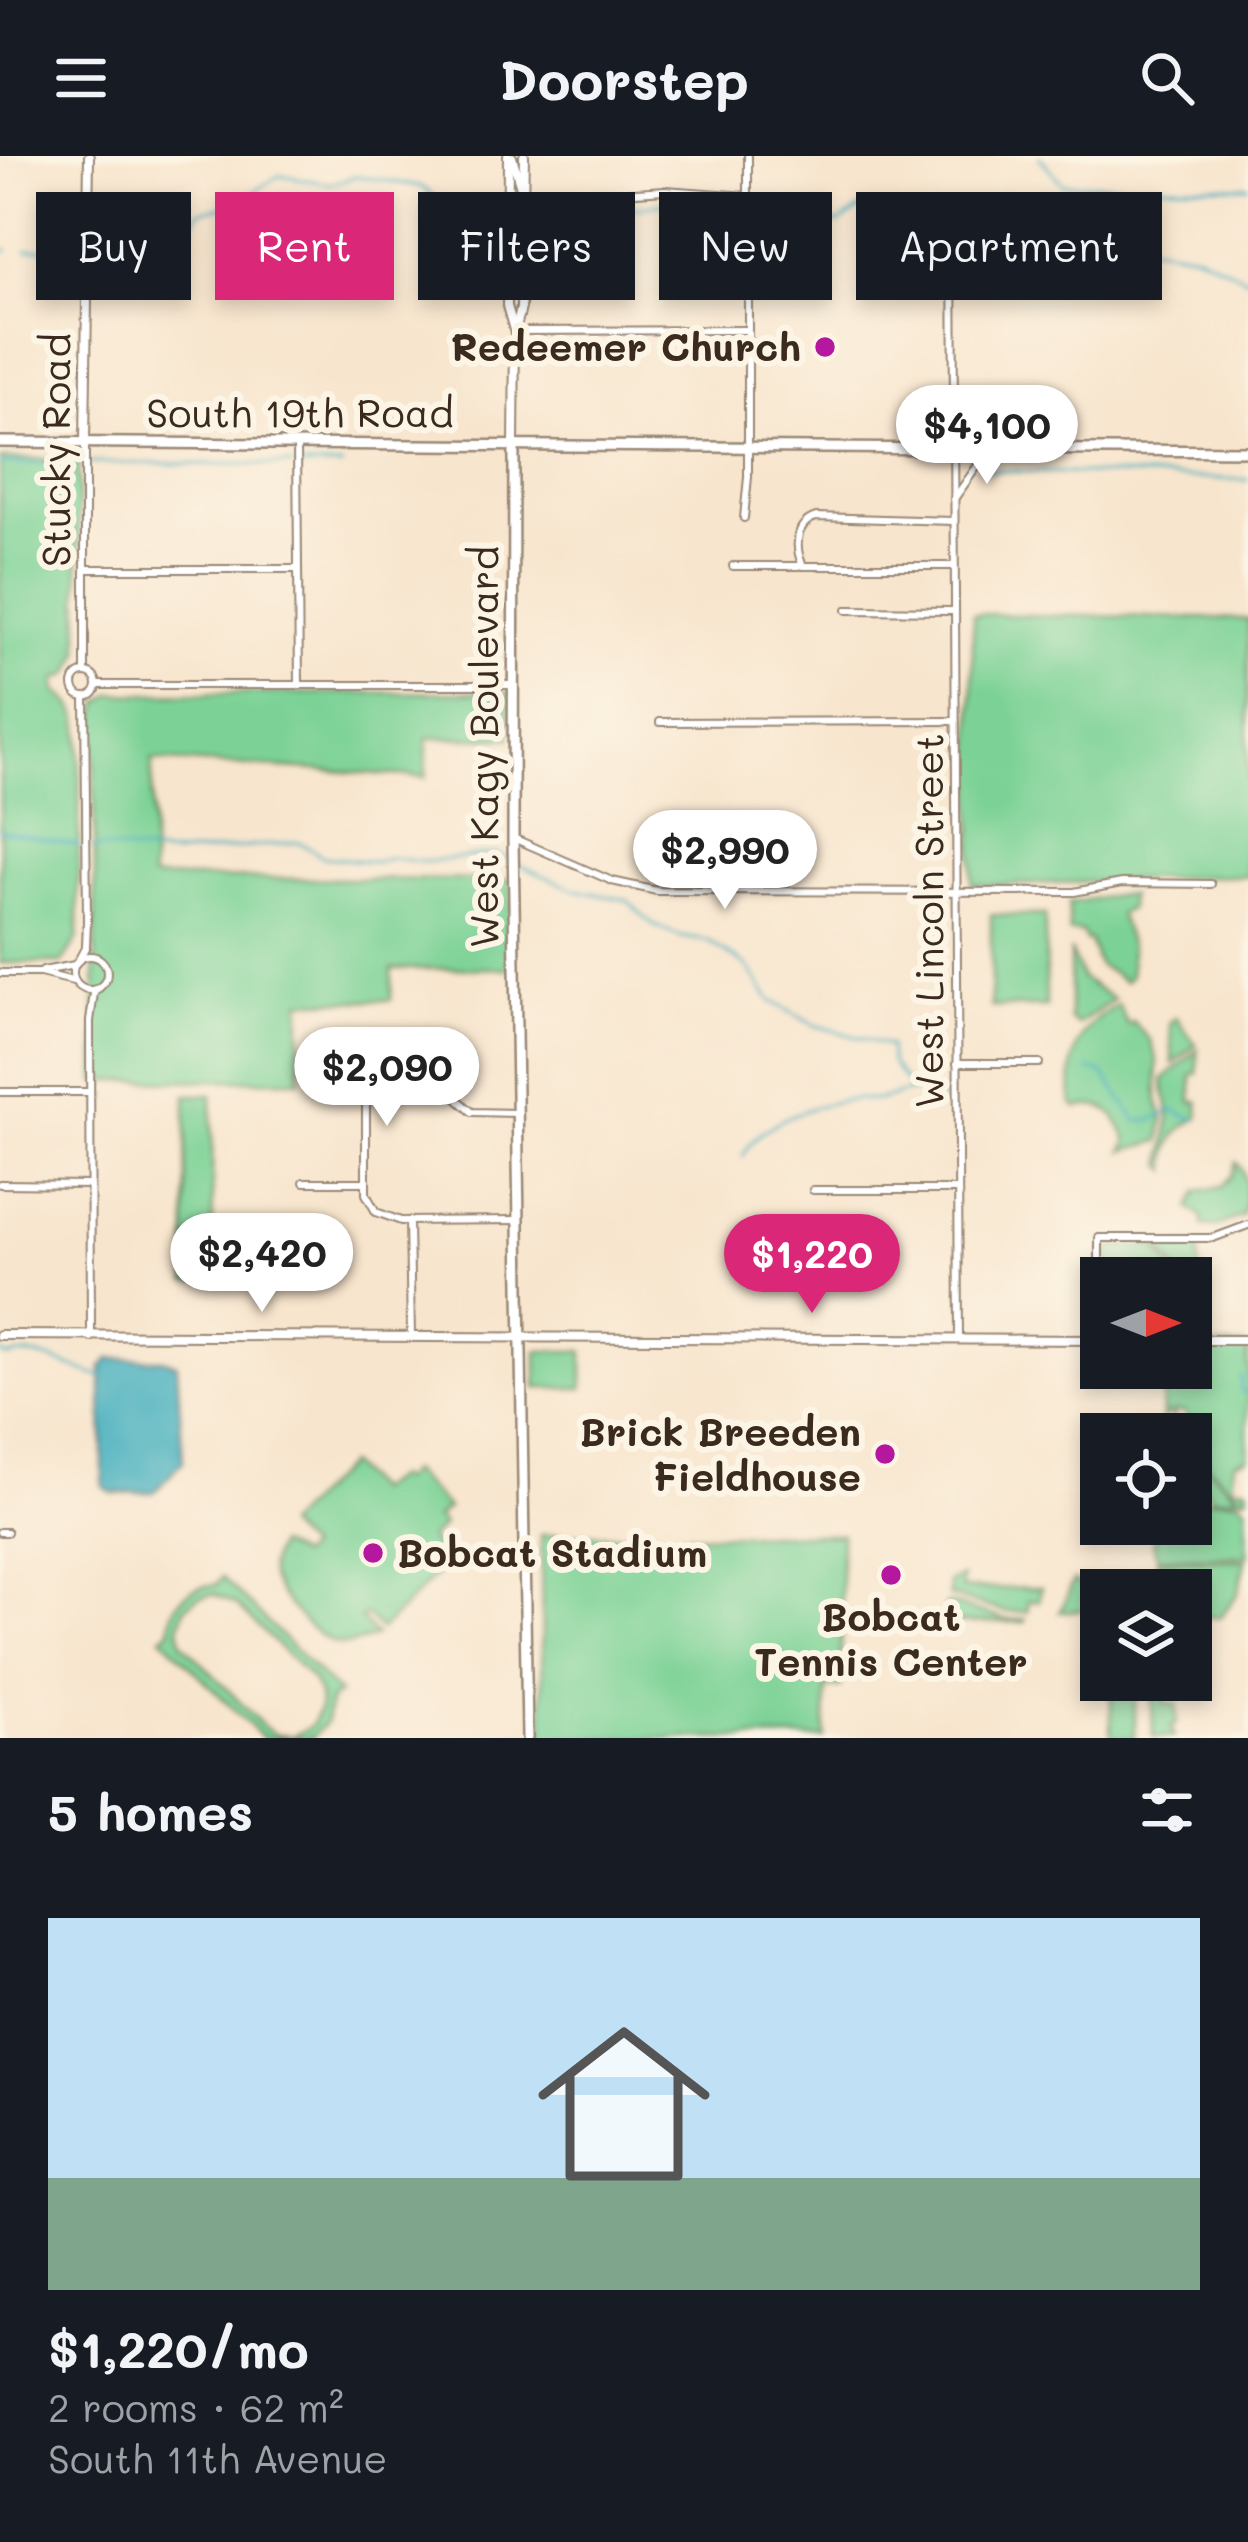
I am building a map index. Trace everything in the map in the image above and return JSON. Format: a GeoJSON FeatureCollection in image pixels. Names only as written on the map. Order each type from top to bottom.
{"type":"FeatureCollection","features":[{"type":"Feature","properties":{"kind":"main road","name":"South 19th Road"},"geometry":{"type":"LineString","coordinates":[[0,442],[1248,452]]}},
{"type":"Feature","properties":{"kind":"main road","name":"West Kagy Boulevard"},"geometry":{"type":"LineString","coordinates":[[514,444],[513,838],[527,1738]]}},
{"type":"Feature","properties":{"kind":"street","name":"Stucky Road"},"geometry":{"type":"LineString","coordinates":[[76,963],[86,946],[87,921],[85,698],[77,694],[73,683],[86,673],[89,156]]}},
{"type":"Feature","properties":{"kind":"street","name":"West Kagy Boulevard"},"geometry":{"type":"LineString","coordinates":[[503,192],[510,156]]}},
{"type":"Feature","properties":{"kind":"street"},"geometry":{"type":"LineString","coordinates":[[510,156],[522,192]]}},
{"type":"Feature","properties":{"kind":"street","name":"West Kagy Boulevard"},"geometry":{"type":"LineString","coordinates":[[524,156],[524,192]]}},
{"type":"Feature","properties":{"kind":"street"},"geometry":{"type":"LineString","coordinates":[[748,156],[748,192]]}},
{"type":"Feature","properties":{"kind":"street"},"geometry":{"type":"LineString","coordinates":[[609,192],[693,192]]}},
{"type":"Feature","properties":{"kind":"street","name":"West Kagy Boulevard"},"geometry":{"type":"LineString","coordinates":[[507,300],[515,331]]}},
{"type":"Feature","properties":{"kind":"street","name":"West Kagy Boulevard"},"geometry":{"type":"LineString","coordinates":[[514,444],[515,331],[521,300]]}},
{"type":"Feature","properties":{"kind":"street"},"geometry":{"type":"LineString","coordinates":[[744,518],[748,300]]}},
{"type":"Feature","properties":{"kind":"street","name":"West Lincoln Street"},"geometry":{"type":"LineString","coordinates":[[953,300],[959,1339]]}},
{"type":"Feature","properties":{"kind":"street"},"geometry":{"type":"LineString","coordinates":[[515,331],[748,330]]}},
{"type":"Feature","properties":{"kind":"street"},"geometry":{"type":"LineString","coordinates":[[916,447],[931,433],[952,396]]}},
{"type":"Feature","properties":{"kind":"street"},"geometry":{"type":"LineString","coordinates":[[297,443],[298,685]]}},
{"type":"Feature","properties":{"kind":"street"},"geometry":{"type":"LineString","coordinates":[[952,502],[989,449]]}},
{"type":"Feature","properties":{"kind":"street"},"geometry":{"type":"LineString","coordinates":[[803,566],[798,533],[809,518],[953,521]]}},
{"type":"Feature","properties":{"kind":"street"},"geometry":{"type":"LineString","coordinates":[[733,566],[953,566]]}},
{"type":"Feature","properties":{"kind":"street"},"geometry":{"type":"LineString","coordinates":[[85,568],[298,569]]}},
{"type":"Feature","properties":{"kind":"street"},"geometry":{"type":"LineString","coordinates":[[847,610],[953,610]]}},
{"type":"Feature","properties":{"kind":"street"},"geometry":{"type":"LineString","coordinates":[[85,698],[97,686],[86,673]]}},
{"type":"Feature","properties":{"kind":"street"},"geometry":{"type":"LineString","coordinates":[[97,686],[513,685]]}},
{"type":"Feature","properties":{"kind":"street"},"geometry":{"type":"LineString","coordinates":[[660,722],[954,721]]}},
{"type":"Feature","properties":{"kind":"street"},"geometry":{"type":"LineString","coordinates":[[513,838],[641,889],[1074,892],[1122,883],[1211,884]]}},
{"type":"Feature","properties":{"kind":"street","name":"Stucky Road"},"geometry":{"type":"LineString","coordinates":[[87,921],[98,958]]}},
{"type":"Feature","properties":{"kind":"street"},"geometry":{"type":"LineString","coordinates":[[0,973],[40,973],[90,956],[106,968],[102,985],[94,993],[90,1021],[91,1338]]}},
{"type":"Feature","properties":{"kind":"street"},"geometry":{"type":"LineString","coordinates":[[76,963],[90,1021]]}},
{"type":"Feature","properties":{"kind":"street"},"geometry":{"type":"LineString","coordinates":[[40,973],[90,989],[102,985]]}},
{"type":"Feature","properties":{"kind":"street"},"geometry":{"type":"LineString","coordinates":[[518,1113],[472,1112],[403,1056],[388,1057],[370,1070],[366,1085],[366,1182],[368,1204],[376,1212],[409,1221],[519,1220]]}},
{"type":"Feature","properties":{"kind":"street"},"geometry":{"type":"LineString","coordinates":[[957,1063],[1039,1063]]}},
{"type":"Feature","properties":{"kind":"street"},"geometry":{"type":"LineString","coordinates":[[0,1092],[90,1092]]}},
{"type":"Feature","properties":{"kind":"street"},"geometry":{"type":"LineString","coordinates":[[304,1182],[366,1182]]}},
{"type":"Feature","properties":{"kind":"street"},"geometry":{"type":"LineString","coordinates":[[0,1184],[90,1185]]}},
{"type":"Feature","properties":{"kind":"street"},"geometry":{"type":"LineString","coordinates":[[813,1190],[958,1190]]}},
{"type":"Feature","properties":{"kind":"street"},"geometry":{"type":"LineString","coordinates":[[409,1221],[411,1336]]}},
{"type":"Feature","properties":{"kind":"street"},"geometry":{"type":"LineString","coordinates":[[1099,1257],[1099,1238],[1213,1238],[1248,1226]]}},
{"type":"Feature","properties":{"kind":"street"},"geometry":{"type":"LineString","coordinates":[[0,1335],[1080,1340]]}},
{"type":"Feature","properties":{"kind":"street"},"geometry":{"type":"LineString","coordinates":[[1212,1340],[1248,1340]]}},
{"type":"Feature","properties":{"kind":"green space"},"geometry":{"type":"Polygon","coordinates":[[[0,459],[78,459],[80,653],[70,674],[57,679],[56,691],[72,706],[80,726],[78,938],[62,963],[0,963],[0,459]]]}},
{"type":"Feature","properties":{"kind":"green space"},"geometry":{"type":"Polygon","coordinates":[[[973,614],[1248,619],[1248,876],[972,885],[973,614]]]}},
{"type":"Feature","properties":{"kind":"green space"},"geometry":{"type":"Polygon","coordinates":[[[509,692],[510,738],[427,738],[426,777],[152,760],[152,878],[511,880],[512,968],[392,969],[391,1000],[301,1001],[300,1080],[96,1081],[94,724],[100,703],[113,694],[509,692]]]}},
{"type":"Feature","properties":{"kind":"green space"},"geometry":{"type":"Polygon","coordinates":[[[1130,895],[1129,909],[1119,914],[1131,948],[1130,976],[1125,981],[1098,965],[1082,932],[1069,932],[1069,903],[1130,895]]]}},
{"type":"Feature","properties":{"kind":"green space"},"geometry":{"type":"Polygon","coordinates":[[[991,915],[1045,915],[1046,1007],[991,1007],[991,915]]]}},
{"type":"Feature","properties":{"kind":"green space"},"geometry":{"type":"Polygon","coordinates":[[[1070,950],[1082,979],[1114,999],[1078,1025],[1070,1019],[1070,950]]]}},
{"type":"Feature","properties":{"kind":"green space"},"geometry":{"type":"Polygon","coordinates":[[[1118,1005],[1128,1025],[1133,1022],[1150,1040],[1164,1119],[1160,1141],[1123,1151],[1128,1141],[1115,1118],[1104,1108],[1077,1108],[1071,1086],[1074,1058],[1084,1035],[1118,1005]]]}},
{"type":"Feature","properties":{"kind":"green space"},"geometry":{"type":"Polygon","coordinates":[[[1176,1017],[1196,1045],[1173,1064],[1170,1023],[1176,1017]]]}},
{"type":"Feature","properties":{"kind":"green space"},"geometry":{"type":"Polygon","coordinates":[[[1198,1050],[1192,1102],[1199,1102],[1199,1118],[1174,1138],[1168,1170],[1163,1165],[1170,1118],[1163,1080],[1198,1050]]]}},
{"type":"Feature","properties":{"kind":"green space"},"geometry":{"type":"Polygon","coordinates":[[[186,1095],[212,1095],[213,1282],[187,1282],[186,1095]]]}},
{"type":"Feature","properties":{"kind":"green space"},"geometry":{"type":"Polygon","coordinates":[[[1236,1162],[1246,1187],[1242,1216],[1215,1227],[1203,1226],[1202,1217],[1190,1208],[1198,1191],[1222,1187],[1236,1162]]]}},
{"type":"Feature","properties":{"kind":"green space"},"geometry":{"type":"Polygon","coordinates":[[[1153,1246],[1163,1257],[1108,1257],[1112,1247],[1153,1246]]]}},
{"type":"Feature","properties":{"kind":"green space"},"geometry":{"type":"Polygon","coordinates":[[[1157,1246],[1199,1246],[1199,1257],[1167,1257],[1157,1246]]]}},
{"type":"Feature","properties":{"kind":"green space"},"geometry":{"type":"Polygon","coordinates":[[[1212,1346],[1248,1346],[1248,1457],[1234,1461],[1232,1486],[1247,1487],[1247,1496],[1240,1496],[1212,1469],[1212,1413],[1163,1413],[1163,1389],[1212,1389],[1212,1346]]]}},
{"type":"Feature","properties":{"kind":"green space"},"geometry":{"type":"Polygon","coordinates":[[[537,1351],[583,1351],[583,1388],[537,1388],[537,1351]]]}},
{"type":"Feature","properties":{"kind":"green space","name":"Bobcat Stadium"},"geometry":{"type":"Polygon","coordinates":[[[347,1464],[374,1491],[396,1477],[400,1481],[410,1471],[447,1508],[436,1518],[443,1525],[429,1539],[450,1561],[381,1630],[366,1615],[361,1619],[376,1636],[338,1644],[298,1615],[279,1593],[270,1570],[277,1545],[300,1556],[307,1549],[285,1526],[347,1464]]]}},
{"type":"Feature","properties":{"kind":"green space"},"geometry":{"type":"Polygon","coordinates":[[[1212,1472],[1236,1495],[1212,1496],[1212,1472]]]}},
{"type":"Feature","properties":{"kind":"green space"},"geometry":{"type":"Polygon","coordinates":[[[1212,1499],[1240,1500],[1247,1507],[1247,1556],[1157,1557],[1154,1545],[1212,1545],[1212,1499]]]}},
{"type":"Feature","properties":{"kind":"green space"},"geometry":{"type":"Polygon","coordinates":[[[841,1534],[841,1687],[826,1688],[825,1738],[543,1738],[541,1535],[841,1534]]]}},
{"type":"Feature","properties":{"kind":"green space"},"geometry":{"type":"Polygon","coordinates":[[[1157,1560],[1246,1562],[1238,1593],[1220,1618],[1212,1617],[1212,1569],[1154,1569],[1157,1560]]]}},
{"type":"Feature","properties":{"kind":"green space"},"geometry":{"type":"Polygon","coordinates":[[[222,1577],[339,1694],[330,1700],[326,1722],[312,1738],[262,1738],[162,1637],[170,1630],[183,1597],[197,1588],[216,1585],[222,1577]],[[213,1594],[198,1597],[186,1607],[179,1627],[182,1642],[264,1727],[277,1735],[293,1736],[311,1726],[320,1708],[319,1693],[311,1679],[236,1604],[213,1594]]]}},
{"type":"Feature","properties":{"kind":"green space"},"geometry":{"type":"Polygon","coordinates":[[[962,1577],[962,1589],[1041,1588],[1039,1601],[1028,1601],[1028,1612],[1006,1612],[949,1596],[949,1582],[962,1577]]]}},
{"type":"Feature","properties":{"kind":"green space"},"geometry":{"type":"Polygon","coordinates":[[[1074,1580],[1080,1586],[1080,1610],[1060,1612],[1074,1580]]]}},
{"type":"Feature","properties":{"kind":"green space"},"geometry":{"type":"Polygon","coordinates":[[[946,1605],[1025,1622],[945,1623],[946,1605]]]}},
{"type":"Feature","properties":{"kind":"green space"},"geometry":{"type":"Polygon","coordinates":[[[1111,1701],[1135,1701],[1135,1738],[1111,1738],[1111,1701]]]}},
{"type":"Feature","properties":{"kind":"green space"},"geometry":{"type":"Polygon","coordinates":[[[1152,1701],[1177,1704],[1177,1724],[1171,1727],[1174,1737],[1153,1737],[1152,1701]]]}},
{"type":"Feature","properties":{"kind":"water"},"geometry":{"type":"Polygon","coordinates":[[[109,1359],[163,1359],[177,1364],[183,1462],[154,1492],[112,1493],[103,1486],[102,1367],[109,1359]]]}},
{"type":"Feature","properties":{"kind":"waterway"},"geometry":{"type":"LineString","coordinates":[[1039,156],[1063,184],[1248,186]]}},
{"type":"Feature","properties":{"kind":"waterway"},"geometry":{"type":"LineString","coordinates":[[191,225],[200,211],[234,205],[280,175],[331,184],[356,176],[420,186],[429,192]]}},
{"type":"Feature","properties":{"kind":"waterway"},"geometry":{"type":"LineString","coordinates":[[635,208],[659,204]]}},
{"type":"Feature","properties":{"kind":"waterway"},"geometry":{"type":"LineString","coordinates":[[832,223],[856,212]]}},
{"type":"Feature","properties":{"kind":"waterway"},"geometry":{"type":"LineString","coordinates":[[1162,248],[1198,254],[1248,279]]}},
{"type":"Feature","properties":{"kind":"waterway"},"geometry":{"type":"LineString","coordinates":[[27,250],[36,249]]}},
{"type":"Feature","properties":{"kind":"waterway"},"geometry":{"type":"LineString","coordinates":[[0,250],[8,250]]}},
{"type":"Feature","properties":{"kind":"waterway"},"geometry":{"type":"LineString","coordinates":[[0,464],[79,463]]}},
{"type":"Feature","properties":{"kind":"waterway"},"geometry":{"type":"LineString","coordinates":[[91,463],[292,465]]}},
{"type":"Feature","properties":{"kind":"waterway"},"geometry":{"type":"LineString","coordinates":[[303,466],[342,466]]}},
{"type":"Feature","properties":{"kind":"waterway"},"geometry":{"type":"LineString","coordinates":[[988,470],[1248,480]]}},
{"type":"Feature","properties":{"kind":"waterway"},"geometry":{"type":"LineString","coordinates":[[0,830],[80,846]]}},
{"type":"Feature","properties":{"kind":"waterway"},"geometry":{"type":"LineString","coordinates":[[91,847],[172,855],[299,842],[323,857],[375,862],[495,854],[508,859]]}},
{"type":"Feature","properties":{"kind":"waterway"},"geometry":{"type":"LineString","coordinates":[[520,865],[576,890],[627,900],[653,925],[681,937],[708,941],[746,965],[771,1001],[814,1025],[889,1046],[891,1063],[913,1091],[945,1099]]}},
{"type":"Feature","properties":{"kind":"waterway"},"geometry":{"type":"LineString","coordinates":[[1089,1070],[1103,1073],[1137,1121],[1173,1110],[1196,1120]]}},
{"type":"Feature","properties":{"kind":"waterway"},"geometry":{"type":"LineString","coordinates":[[743,1156],[763,1132],[792,1115],[841,1101],[878,1100],[911,1091]]}},
{"type":"Feature","properties":{"kind":"waterway"},"geometry":{"type":"LineString","coordinates":[[0,1353],[42,1357],[102,1377]]}},
{"type":"Feature","properties":{"kind":"waterway"},"geometry":{"type":"LineString","coordinates":[[1241,1376],[1241,1391],[1248,1394]]}},
{"type":"Feature","properties":{"kind":"place","name":"Redeemer Church"},"geometry":{"type":"Point","coordinates":[825,347]}},
{"type":"Feature","properties":{"kind":"place","name":"Brick Breeden Fieldhouse"},"geometry":{"type":"Point","coordinates":[885,1454]}},
{"type":"Feature","properties":{"kind":"place","name":"Bobcat Stadium"},"geometry":{"type":"Point","coordinates":[373,1553]}},
{"type":"Feature","properties":{"kind":"place","name":"Bobcat Tennis Center"},"geometry":{"type":"Point","coordinates":[891,1575]}}]}
